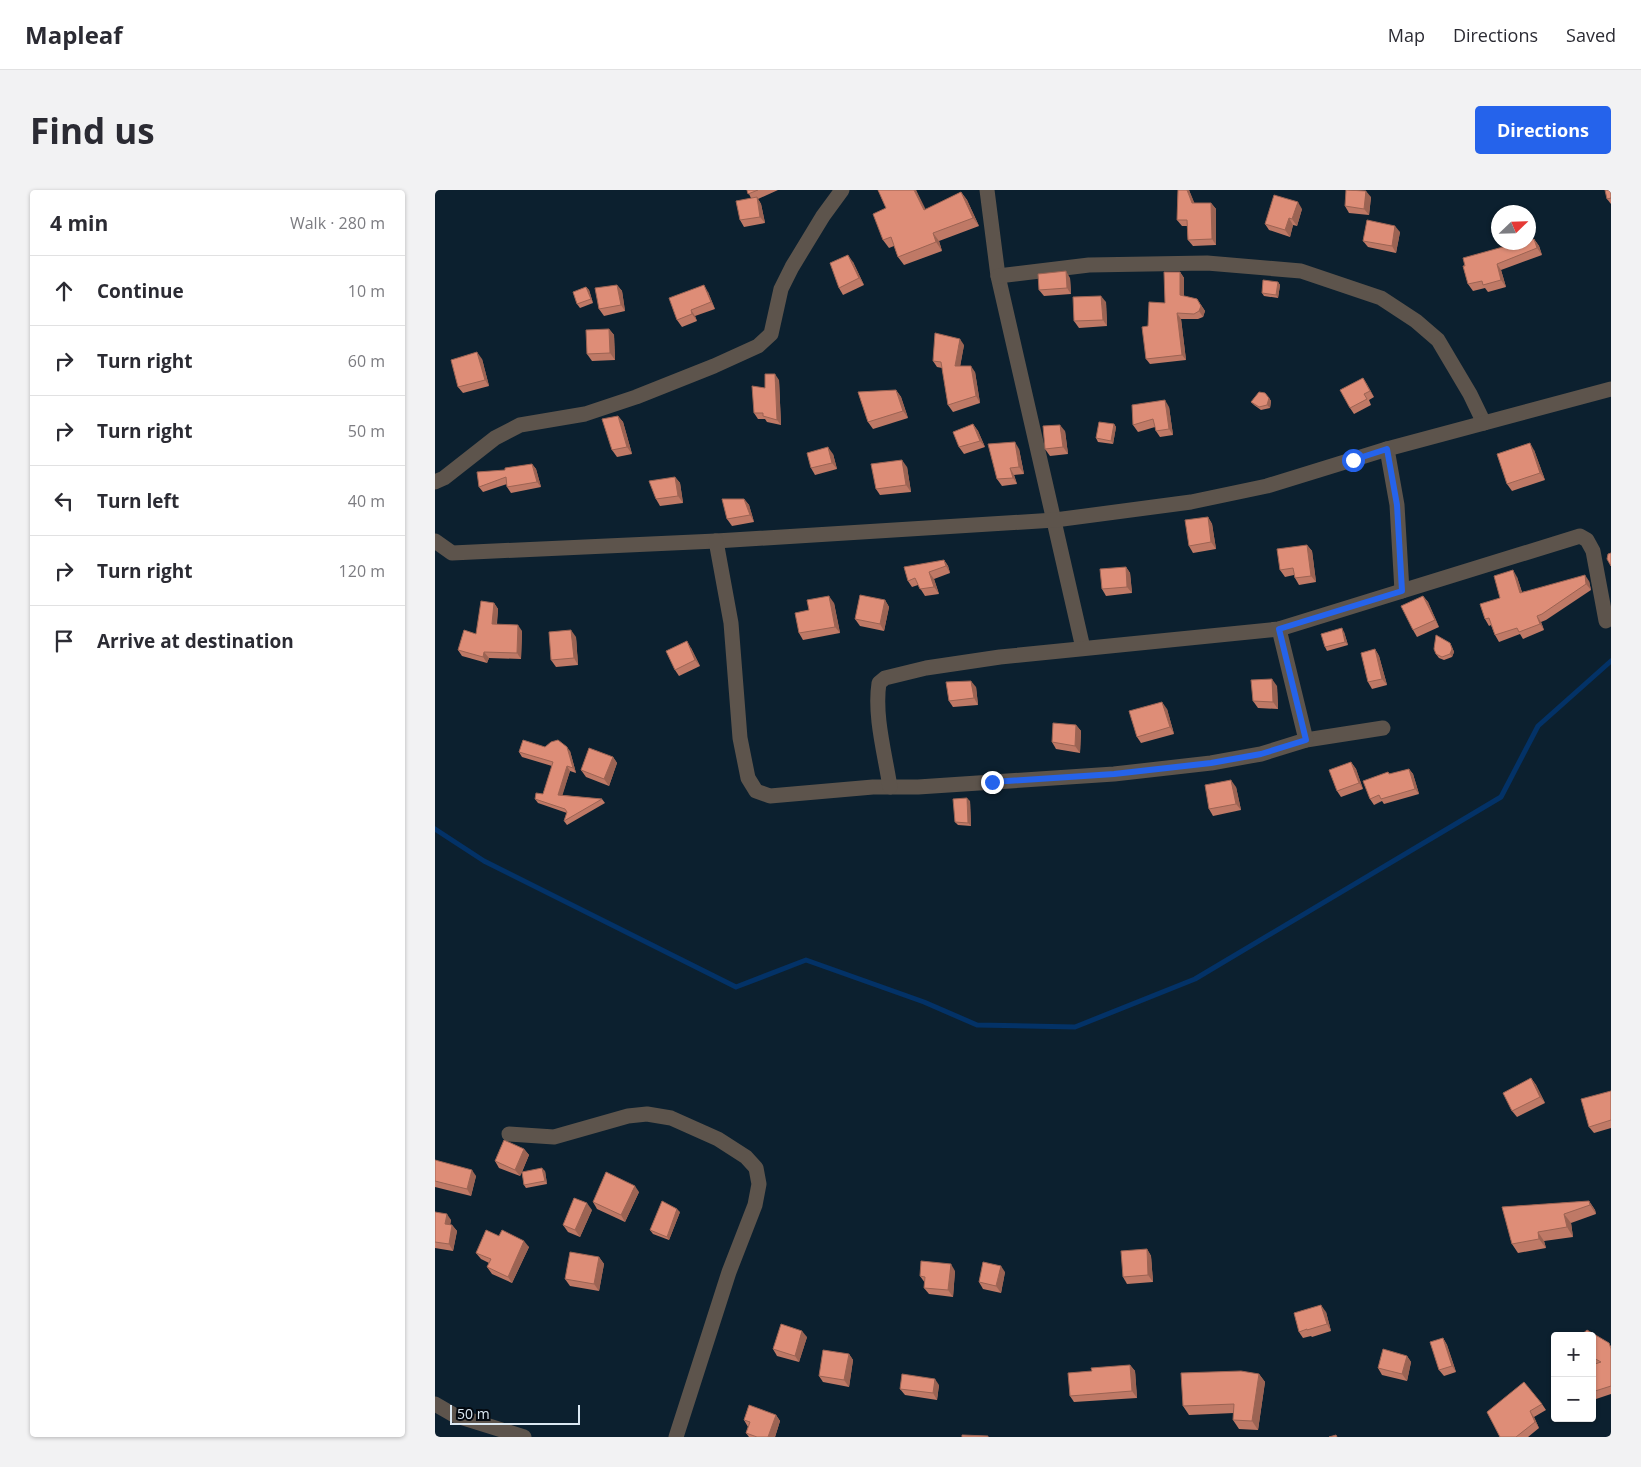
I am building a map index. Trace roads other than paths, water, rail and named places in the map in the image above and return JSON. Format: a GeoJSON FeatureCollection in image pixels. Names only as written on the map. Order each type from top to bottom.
{"type":"FeatureCollection","features":[{"type":"Feature","properties":{"kind":"street"},"geometry":{"type":"LineString","coordinates":[[435,482],[444,478],[495,438],[520,425],[585,414],[636,397],[758,346],[771,334],[781,289],[792,266],[823,216],[842,190]]}},
{"type":"Feature","properties":{"kind":"street"},"geometry":{"type":"LineString","coordinates":[[987,190],[998,276],[1083,648]]}},
{"type":"Feature","properties":{"kind":"street"},"geometry":{"type":"LineString","coordinates":[[998,276],[1089,265],[1207,264],[1301,272],[1381,298],[1416,321],[1438,340],[1484,423]]}},
{"type":"Feature","properties":{"kind":"street"},"geometry":{"type":"LineString","coordinates":[[435,541],[452,553],[716,541],[1055,520],[1191,502],[1267,486],[1387,449],[1611,389]]}},
{"type":"Feature","properties":{"kind":"street"},"geometry":{"type":"LineString","coordinates":[[1387,449],[1397,505],[1402,591]]}},
{"type":"Feature","properties":{"kind":"street"},"geometry":{"type":"LineString","coordinates":[[890,787],[880,718],[879,683],[885,678],[926,668],[1083,648],[1279,629],[1580,536],[1587,540],[1593,551],[1606,621]]}},
{"type":"Feature","properties":{"kind":"street"},"geometry":{"type":"LineString","coordinates":[[716,541],[731,623],[740,738],[747,778],[756,791],[770,796],[873,787],[918,787],[1114,774],[1211,763],[1261,754],[1306,740],[1383,728]]}},
{"type":"Feature","properties":{"kind":"street"},"geometry":{"type":"LineString","coordinates":[[1279,629],[1306,740]]}},
{"type":"Feature","properties":{"kind":"street"},"geometry":{"type":"LineString","coordinates":[[509,1134],[554,1136],[628,1116],[647,1114],[671,1118],[718,1139],[746,1157],[756,1168],[759,1184],[755,1204],[729,1272],[676,1437]]}},
{"type":"Feature","properties":{"kind":"street"},"geometry":{"type":"LineString","coordinates":[[435,1404],[454,1415],[524,1437]]}},
{"type":"Feature","properties":{"kind":"waterway"},"geometry":{"type":"LineString","coordinates":[[435,829],[484,861],[736,987],[806,960],[924,1002],[977,1025],[1075,1027],[1195,979],[1501,797],[1538,726],[1611,661]]}}]}
